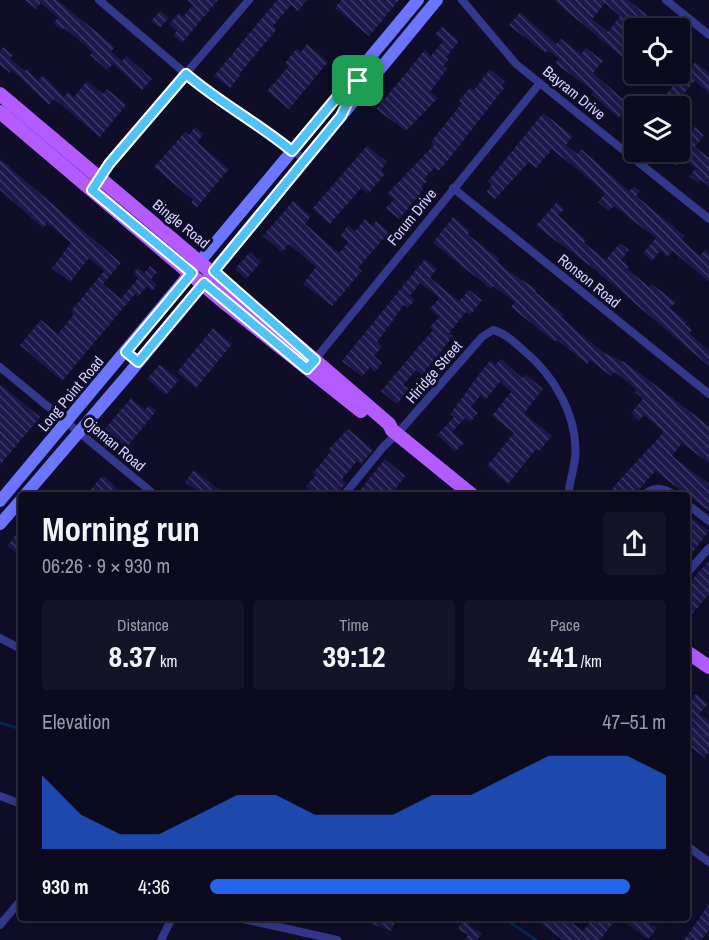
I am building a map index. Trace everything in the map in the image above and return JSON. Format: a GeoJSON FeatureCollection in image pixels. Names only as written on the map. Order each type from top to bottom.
{"type":"FeatureCollection","features":[{"type":"Feature","properties":{"kind":"main road","name":"Long Point Road"},"geometry":{"type":"LineString","coordinates":[[0,501],[68,423],[418,0]]}},
{"type":"Feature","properties":{"kind":"main road","name":"Long Point Road"},"geometry":{"type":"LineString","coordinates":[[28,492],[214,271],[437,0]]}},
{"type":"Feature","properties":{"kind":"main road"},"geometry":{"type":"LineString","coordinates":[[368,83],[369,71],[389,46],[405,15]]}},
{"type":"Feature","properties":{"kind":"main road"},"geometry":{"type":"LineString","coordinates":[[341,116],[357,84],[357,73]]}},
{"type":"Feature","properties":{"kind":"main road","name":"Bingle Road"},"geometry":{"type":"LineString","coordinates":[[2,103],[192,273],[389,424],[394,432],[466,492]]}},
{"type":"Feature","properties":{"kind":"main road","name":"Bingle Road"},"geometry":{"type":"LineString","coordinates":[[95,184],[214,271],[311,364]]}},
{"type":"Feature","properties":{"kind":"main road"},"geometry":{"type":"LineString","coordinates":[[126,352],[138,362]]}},
{"type":"Feature","properties":{"kind":"main road"},"geometry":{"type":"LineString","coordinates":[[0,524],[18,503]]}},
{"type":"Feature","properties":{"kind":"main road"},"geometry":{"type":"LineString","coordinates":[[690,654],[709,667]]}},
{"type":"Feature","properties":{"kind":"street"},"geometry":{"type":"LineString","coordinates":[[99,0],[218,101],[269,133],[304,159]]}},
{"type":"Feature","properties":{"kind":"street"},"geometry":{"type":"LineString","coordinates":[[95,184],[109,164],[249,0]]}},
{"type":"Feature","properties":{"kind":"street","name":"Bayram Drive"},"geometry":{"type":"LineString","coordinates":[[462,0],[516,64],[709,219]]}},
{"type":"Feature","properties":{"kind":"street"},"geometry":{"type":"LineString","coordinates":[[666,0],[709,35]]}},
{"type":"Feature","properties":{"kind":"street","name":"Forum Drive"},"geometry":{"type":"LineString","coordinates":[[311,364],[540,83]]}},
{"type":"Feature","properties":{"kind":"street","name":"Ronson Road"},"geometry":{"type":"LineString","coordinates":[[453,188],[709,394]]}},
{"type":"Feature","properties":{"kind":"street","name":"Hiridge Street"},"geometry":{"type":"LineString","coordinates":[[346,492],[394,432],[482,337],[493,330],[507,336],[531,356],[544,369],[559,393],[572,426],[575,457],[569,492]]}},
{"type":"Feature","properties":{"kind":"street","name":"Ojeman Road"},"geometry":{"type":"LineString","coordinates":[[0,367],[151,492]]}},
{"type":"Feature","properties":{"kind":"street"},"geometry":{"type":"LineString","coordinates":[[649,492],[656,488],[670,492]]}},
{"type":"Feature","properties":{"kind":"street"},"geometry":{"type":"LineString","coordinates":[[690,506],[709,521]]}},
{"type":"Feature","properties":{"kind":"street"},"geometry":{"type":"LineString","coordinates":[[690,570],[709,548]]}},
{"type":"Feature","properties":{"kind":"street"},"geometry":{"type":"LineString","coordinates":[[0,638],[18,647]]}},
{"type":"Feature","properties":{"kind":"street"},"geometry":{"type":"LineString","coordinates":[[0,796],[18,803]]}},
{"type":"Feature","properties":{"kind":"street"},"geometry":{"type":"LineString","coordinates":[[690,848],[709,862]]}},
{"type":"Feature","properties":{"kind":"street"},"geometry":{"type":"LineString","coordinates":[[0,925],[18,904]]}},
{"type":"Feature","properties":{"kind":"street"},"geometry":{"type":"LineString","coordinates":[[161,940],[170,921]]}},
{"type":"Feature","properties":{"kind":"street"},"geometry":{"type":"LineString","coordinates":[[253,921],[314,937],[337,940]]}},
{"type":"Feature","properties":{"kind":"building"},"geometry":{"type":"Polygon","coordinates":[[[25,0],[57,0],[115,47],[111,51],[122,61],[126,56],[152,79],[142,90],[113,64],[107,70],[90,55],[93,52],[64,28],[62,30],[53,23],[58,18],[41,3],[36,9],[25,0]]]}},
{"type":"Feature","properties":{"kind":"building"},"geometry":{"type":"Polygon","coordinates":[[[187,0],[218,0],[182,43],[173,35],[177,31],[169,24],[179,13],[183,17],[193,5],[187,0]]]}},
{"type":"Feature","properties":{"kind":"building"},"geometry":{"type":"Polygon","coordinates":[[[277,0],[307,0],[298,11],[291,5],[273,26],[277,29],[230,88],[214,76],[277,0]]]}},
{"type":"Feature","properties":{"kind":"building"},"geometry":{"type":"Polygon","coordinates":[[[341,0],[399,0],[369,36],[335,8],[341,0]]]}},
{"type":"Feature","properties":{"kind":"building"},"geometry":{"type":"Polygon","coordinates":[[[554,0],[628,0],[650,18],[624,18],[624,59],[554,0]],[[605,3],[592,19],[608,32],[620,16],[605,3]]]}},
{"type":"Feature","properties":{"kind":"building"},"geometry":{"type":"Polygon","coordinates":[[[160,11],[169,18],[160,28],[151,21],[160,11]]]}},
{"type":"Feature","properties":{"kind":"building"},"geometry":{"type":"Polygon","coordinates":[[[520,12],[556,44],[561,39],[581,54],[586,48],[603,61],[593,73],[624,100],[624,118],[621,115],[619,118],[591,94],[593,91],[555,63],[559,59],[548,50],[545,53],[509,25],[520,12]]]}},
{"type":"Feature","properties":{"kind":"building"},"geometry":{"type":"Polygon","coordinates":[[[442,27],[459,41],[446,57],[449,59],[443,66],[447,69],[430,92],[438,98],[406,131],[376,109],[425,50],[431,56],[443,41],[435,34],[442,27]]]}},
{"type":"Feature","properties":{"kind":"building"},"geometry":{"type":"Polygon","coordinates":[[[307,44],[328,62],[289,109],[267,91],[289,66],[285,63],[297,48],[301,52],[307,44]]]}},
{"type":"Feature","properties":{"kind":"building"},"geometry":{"type":"Polygon","coordinates":[[[3,47],[13,55],[10,58],[25,71],[27,69],[38,81],[43,75],[64,97],[68,92],[74,97],[87,81],[103,94],[107,89],[126,105],[100,137],[54,99],[49,105],[12,70],[10,73],[0,65],[0,51],[3,47]]]}},
{"type":"Feature","properties":{"kind":"building"},"geometry":{"type":"Polygon","coordinates":[[[695,62],[709,73],[709,93],[695,81],[681,96],[670,96],[667,93],[674,84],[690,84],[690,69],[695,62]]]}},
{"type":"Feature","properties":{"kind":"building"},"geometry":{"type":"Polygon","coordinates":[[[490,69],[505,82],[502,86],[504,88],[445,164],[438,171],[434,168],[424,179],[427,181],[421,187],[423,190],[399,219],[386,208],[394,199],[387,194],[434,145],[431,142],[462,103],[459,101],[470,87],[474,90],[490,69]]]}},
{"type":"Feature","properties":{"kind":"building"},"geometry":{"type":"Polygon","coordinates":[[[543,113],[573,136],[566,145],[577,154],[581,149],[629,191],[634,186],[640,191],[636,196],[685,236],[682,240],[700,256],[705,250],[709,253],[709,282],[673,251],[667,257],[660,251],[652,261],[643,253],[656,238],[614,206],[609,211],[598,202],[605,194],[600,188],[552,149],[536,168],[529,162],[495,199],[486,192],[492,185],[488,181],[543,113]]]}},
{"type":"Feature","properties":{"kind":"building"},"geometry":{"type":"Polygon","coordinates":[[[195,127],[204,134],[197,142],[229,169],[197,207],[191,203],[193,200],[154,167],[185,132],[189,135],[195,127]]]}},
{"type":"Feature","properties":{"kind":"building"},"geometry":{"type":"Polygon","coordinates":[[[695,127],[704,135],[695,147],[709,158],[709,186],[701,180],[698,183],[689,176],[696,168],[688,162],[690,133],[695,127]]]}},
{"type":"Feature","properties":{"kind":"building"},"geometry":{"type":"Polygon","coordinates":[[[367,146],[387,162],[381,170],[385,174],[368,194],[361,188],[330,224],[312,209],[367,146]]]}},
{"type":"Feature","properties":{"kind":"building"},"geometry":{"type":"Polygon","coordinates":[[[0,159],[121,263],[103,284],[121,299],[138,278],[133,274],[138,268],[144,273],[150,266],[157,272],[151,279],[157,285],[152,291],[147,286],[138,297],[135,294],[62,381],[20,345],[41,320],[58,334],[74,314],[71,311],[104,271],[89,258],[70,282],[52,268],[71,243],[47,223],[43,228],[0,190],[0,159]]]}},
{"type":"Feature","properties":{"kind":"building"},"geometry":{"type":"Polygon","coordinates":[[[293,201],[311,216],[305,224],[339,253],[348,242],[340,236],[348,225],[355,231],[365,219],[373,226],[376,221],[389,232],[358,268],[362,271],[332,306],[303,284],[316,267],[289,244],[282,252],[263,236],[293,201]]]}},
{"type":"Feature","properties":{"kind":"building"},"geometry":{"type":"Polygon","coordinates":[[[557,202],[564,209],[558,215],[586,240],[584,243],[606,260],[620,243],[629,250],[621,260],[629,267],[627,269],[649,287],[651,284],[676,302],[670,308],[687,322],[685,324],[692,330],[689,333],[709,350],[709,366],[593,268],[536,226],[557,202]]]}},
{"type":"Feature","properties":{"kind":"building"},"geometry":{"type":"Polygon","coordinates":[[[453,217],[470,231],[468,235],[500,259],[498,261],[507,270],[537,290],[535,292],[564,315],[562,317],[604,353],[626,363],[709,426],[709,463],[682,443],[672,456],[709,484],[709,511],[690,497],[690,492],[683,492],[655,471],[637,492],[609,492],[663,433],[644,415],[639,421],[631,413],[643,399],[635,392],[637,390],[615,372],[611,376],[590,360],[587,364],[557,340],[555,342],[511,307],[515,302],[493,286],[491,289],[433,243],[453,217]]]}},
{"type":"Feature","properties":{"kind":"building"},"geometry":{"type":"Polygon","coordinates":[[[250,252],[261,262],[246,279],[235,269],[250,252]]]}},
{"type":"Feature","properties":{"kind":"building"},"geometry":{"type":"Polygon","coordinates":[[[425,259],[437,269],[430,278],[459,301],[469,290],[482,300],[470,315],[466,312],[449,333],[453,336],[422,375],[416,370],[403,385],[409,389],[397,404],[381,391],[433,330],[430,327],[439,317],[430,309],[439,298],[420,283],[410,296],[415,300],[408,308],[404,305],[377,342],[382,347],[374,356],[382,363],[375,372],[370,367],[362,377],[342,361],[425,259]]]}},
{"type":"Feature","properties":{"kind":"building"},"geometry":{"type":"Polygon","coordinates":[[[213,328],[232,344],[196,388],[177,372],[213,328]]]}},
{"type":"Feature","properties":{"kind":"building"},"geometry":{"type":"Polygon","coordinates":[[[501,359],[522,378],[525,374],[543,389],[524,413],[552,436],[539,451],[536,449],[508,484],[487,466],[514,433],[492,416],[511,392],[500,382],[486,399],[481,395],[471,407],[478,413],[470,422],[465,418],[452,432],[464,443],[455,452],[437,435],[454,417],[450,414],[484,368],[490,361],[495,365],[501,359]]]}},
{"type":"Feature","properties":{"kind":"building"},"geometry":{"type":"Polygon","coordinates":[[[160,364],[179,380],[166,395],[147,379],[160,364]]]}},
{"type":"Feature","properties":{"kind":"building"},"geometry":{"type":"Polygon","coordinates":[[[0,384],[40,417],[0,465],[0,384]]]}},
{"type":"Feature","properties":{"kind":"building"},"geometry":{"type":"Polygon","coordinates":[[[131,398],[145,410],[149,405],[156,411],[126,448],[104,430],[131,398]]]}},
{"type":"Feature","properties":{"kind":"building"},"geometry":{"type":"Polygon","coordinates":[[[348,429],[373,450],[361,464],[357,461],[342,479],[346,483],[339,492],[314,492],[306,486],[316,475],[313,473],[331,451],[329,449],[348,429]]]}},
{"type":"Feature","properties":{"kind":"building"},"geometry":{"type":"Polygon","coordinates":[[[385,459],[405,476],[393,492],[358,492],[385,459]]]}},
{"type":"Feature","properties":{"kind":"building"},"geometry":{"type":"Polygon","coordinates":[[[194,470],[222,492],[198,492],[185,482],[194,470]]]}},
{"type":"Feature","properties":{"kind":"building"},"geometry":{"type":"Polygon","coordinates":[[[103,475],[123,492],[89,492],[103,475]]]}},
{"type":"Feature","properties":{"kind":"building"},"geometry":{"type":"Polygon","coordinates":[[[690,516],[709,531],[690,556],[690,516]]]}},
{"type":"Feature","properties":{"kind":"building"},"geometry":{"type":"Polygon","coordinates":[[[18,533],[18,555],[7,546],[18,533]]]}},
{"type":"Feature","properties":{"kind":"building"},"geometry":{"type":"Polygon","coordinates":[[[709,561],[709,594],[690,616],[690,582],[709,561]]]}},
{"type":"Feature","properties":{"kind":"building"},"geometry":{"type":"Polygon","coordinates":[[[696,694],[708,704],[699,714],[709,721],[709,752],[705,758],[690,746],[690,701],[696,694]]]}},
{"type":"Feature","properties":{"kind":"building"},"geometry":{"type":"Polygon","coordinates":[[[709,904],[709,930],[701,940],[684,940],[709,904]]]}},
{"type":"Feature","properties":{"kind":"building"},"geometry":{"type":"Polygon","coordinates":[[[363,921],[395,921],[392,931],[363,921]]]}},
{"type":"Feature","properties":{"kind":"building"},"geometry":{"type":"Polygon","coordinates":[[[462,921],[471,921],[468,925],[482,933],[477,940],[465,940],[468,935],[458,929],[462,921]]]}},
{"type":"Feature","properties":{"kind":"building"},"geometry":{"type":"Polygon","coordinates":[[[538,921],[569,921],[583,931],[591,921],[615,921],[600,940],[563,940],[538,921]]]}},
{"type":"Feature","properties":{"kind":"building"},"geometry":{"type":"Polygon","coordinates":[[[624,921],[644,921],[657,928],[648,939],[624,921]]]}},
{"type":"Feature","properties":{"kind":"waterway"},"geometry":{"type":"LineString","coordinates":[[0,723],[18,728]]}},
{"type":"Feature","properties":{"kind":"waterway"},"geometry":{"type":"LineString","coordinates":[[508,921],[536,940]]}},
{"type":"Feature","properties":{"kind":"route"},"geometry":{"type":"LineString","coordinates":[[357,73],[358,81],[341,116],[282,185],[214,271],[315,360],[307,369],[214,294],[204,283],[138,362],[126,352],[192,273],[92,190],[109,164],[186,74],[218,101],[269,133],[292,151],[357,73]]}}]}
